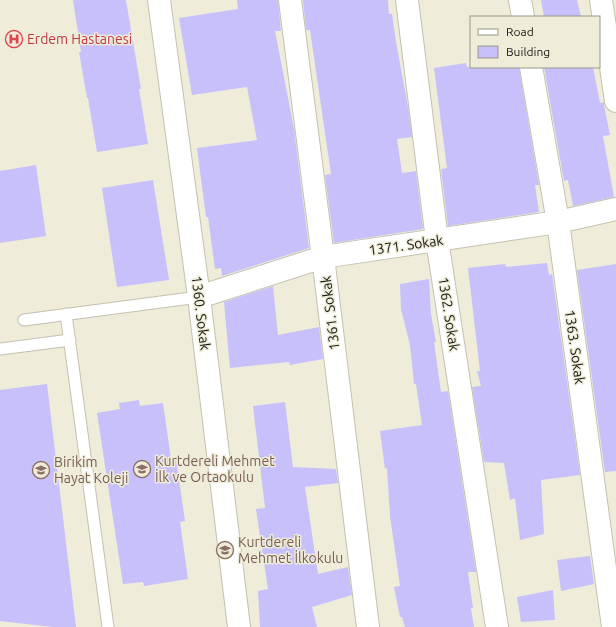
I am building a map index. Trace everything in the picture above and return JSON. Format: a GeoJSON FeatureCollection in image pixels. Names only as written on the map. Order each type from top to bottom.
{"type":"FeatureCollection","features":[{"type":"Feature","properties":{"kind":"street","name":"1360. Sokak"},"geometry":{"type":"LineString","coordinates":[[159,0],[199,297],[239,627]]}},
{"type":"Feature","properties":{"kind":"street","name":"1361. Sokak"},"geometry":{"type":"LineString","coordinates":[[290,0],[324,257],[368,627]]}},
{"type":"Feature","properties":{"kind":"street","name":"1362. Sokak"},"geometry":{"type":"LineString","coordinates":[[406,0],[438,240],[497,627]]}},
{"type":"Feature","properties":{"kind":"street"},"geometry":{"type":"LineString","coordinates":[[520,0],[523,16]]}},
{"type":"Feature","properties":{"kind":"street"},"geometry":{"type":"LineString","coordinates":[[601,0],[616,101]]}},
{"type":"Feature","properties":{"kind":"street","name":"1363. Sokak"},"geometry":{"type":"LineString","coordinates":[[531,68],[558,222],[613,627]]}},
{"type":"Feature","properties":{"kind":"street","name":"1371. Sokak"},"geometry":{"type":"LineString","coordinates":[[199,297],[324,257],[558,222],[616,209]]}},
{"type":"Feature","properties":{"kind":"lane"},"geometry":{"type":"LineString","coordinates":[[24,320],[199,297]]}},
{"type":"Feature","properties":{"kind":"lane"},"geometry":{"type":"LineString","coordinates":[[66,314],[108,627]]}},
{"type":"Feature","properties":{"kind":"lane"},"geometry":{"type":"LineString","coordinates":[[0,349],[70,340]]}},
{"type":"Feature","properties":{"kind":"building"},"geometry":{"type":"Polygon","coordinates":[[[73,0],[126,0],[141,89],[139,89],[148,144],[97,152],[79,52],[81,52],[73,0]]]}},
{"type":"Feature","properties":{"kind":"building"},"geometry":{"type":"Polygon","coordinates":[[[237,0],[278,0],[281,31],[275,31],[294,129],[309,248],[222,276],[221,268],[215,269],[208,217],[206,217],[197,148],[257,140],[247,87],[192,95],[179,18],[238,9],[237,0]]]}},
{"type":"Feature","properties":{"kind":"building"},"geometry":{"type":"Polygon","coordinates":[[[303,0],[388,0],[389,14],[392,14],[412,137],[397,139],[402,173],[416,171],[423,229],[334,243],[325,175],[331,174],[310,30],[306,30],[303,0]]]}},
{"type":"Feature","properties":{"kind":"building"},"geometry":{"type":"Polygon","coordinates":[[[541,0],[577,0],[581,16],[544,16],[541,0]]]}},
{"type":"Feature","properties":{"kind":"building"},"geometry":{"type":"Polygon","coordinates":[[[466,63],[467,67],[470,68],[519,68],[539,185],[535,185],[539,212],[448,226],[441,169],[447,168],[434,68],[466,63]]]}},
{"type":"Feature","properties":{"kind":"building"},"geometry":{"type":"Polygon","coordinates":[[[544,68],[593,68],[600,103],[604,102],[610,135],[603,136],[614,197],[573,206],[568,180],[564,181],[544,68]]]}},
{"type":"Feature","properties":{"kind":"building"},"geometry":{"type":"Polygon","coordinates":[[[36,165],[46,236],[0,243],[0,171],[36,165]]]}},
{"type":"Feature","properties":{"kind":"building"},"geometry":{"type":"Polygon","coordinates":[[[153,180],[169,280],[117,287],[102,188],[153,180]]]}},
{"type":"Feature","properties":{"kind":"building"},"geometry":{"type":"Polygon","coordinates":[[[547,263],[549,275],[552,274],[580,475],[541,480],[544,534],[520,540],[515,498],[510,500],[504,463],[484,462],[472,387],[481,386],[477,371],[480,371],[468,268],[505,264],[506,267],[547,263]]]}},
{"type":"Feature","properties":{"kind":"building"},"geometry":{"type":"Polygon","coordinates":[[[616,264],[616,471],[605,472],[577,270],[616,264]]]}},
{"type":"Feature","properties":{"kind":"building"},"geometry":{"type":"Polygon","coordinates":[[[429,279],[431,314],[436,342],[434,342],[441,392],[448,391],[476,572],[468,572],[474,627],[405,627],[402,617],[400,617],[394,587],[400,586],[390,516],[387,468],[385,469],[380,431],[422,425],[416,384],[414,384],[410,345],[401,309],[400,284],[429,279]]]}},
{"type":"Feature","properties":{"kind":"building"},"geometry":{"type":"Polygon","coordinates":[[[273,286],[278,335],[319,327],[323,359],[290,365],[289,362],[230,368],[224,302],[273,286]]]}},
{"type":"Feature","properties":{"kind":"building"},"geometry":{"type":"Polygon","coordinates":[[[47,384],[76,627],[53,627],[0,621],[0,390],[47,384]]]}},
{"type":"Feature","properties":{"kind":"building"},"geometry":{"type":"Polygon","coordinates":[[[139,400],[140,406],[163,403],[171,459],[176,459],[185,521],[180,522],[188,579],[144,586],[143,582],[123,584],[97,413],[120,409],[119,403],[139,400]]]}},
{"type":"Feature","properties":{"kind":"building"},"geometry":{"type":"Polygon","coordinates":[[[285,402],[293,467],[336,469],[338,483],[305,487],[318,574],[348,567],[352,595],[312,607],[317,627],[260,627],[258,591],[268,589],[256,509],[265,508],[253,406],[285,402]]]}},
{"type":"Feature","properties":{"kind":"building"},"geometry":{"type":"Polygon","coordinates":[[[590,556],[594,584],[561,591],[557,560],[590,556]]]}},
{"type":"Feature","properties":{"kind":"building"},"geometry":{"type":"Polygon","coordinates":[[[553,590],[555,620],[521,622],[517,597],[553,590]]]}},
{"type":"Feature","properties":{"kind":"place","name":"Erdem Hastanesi"},"geometry":{"type":"Point","coordinates":[14,39]}},
{"type":"Feature","properties":{"kind":"place","name":"Kurtdereli Mehmet İlk ve Ortaokulu"},"geometry":{"type":"Point","coordinates":[142,469]}},
{"type":"Feature","properties":{"kind":"place","name":"Birikim Hayat Koleji"},"geometry":{"type":"Point","coordinates":[41,470]}},
{"type":"Feature","properties":{"kind":"place","name":"Kurtdereli Mehmet İlkokulu"},"geometry":{"type":"Point","coordinates":[225,550]}}]}
